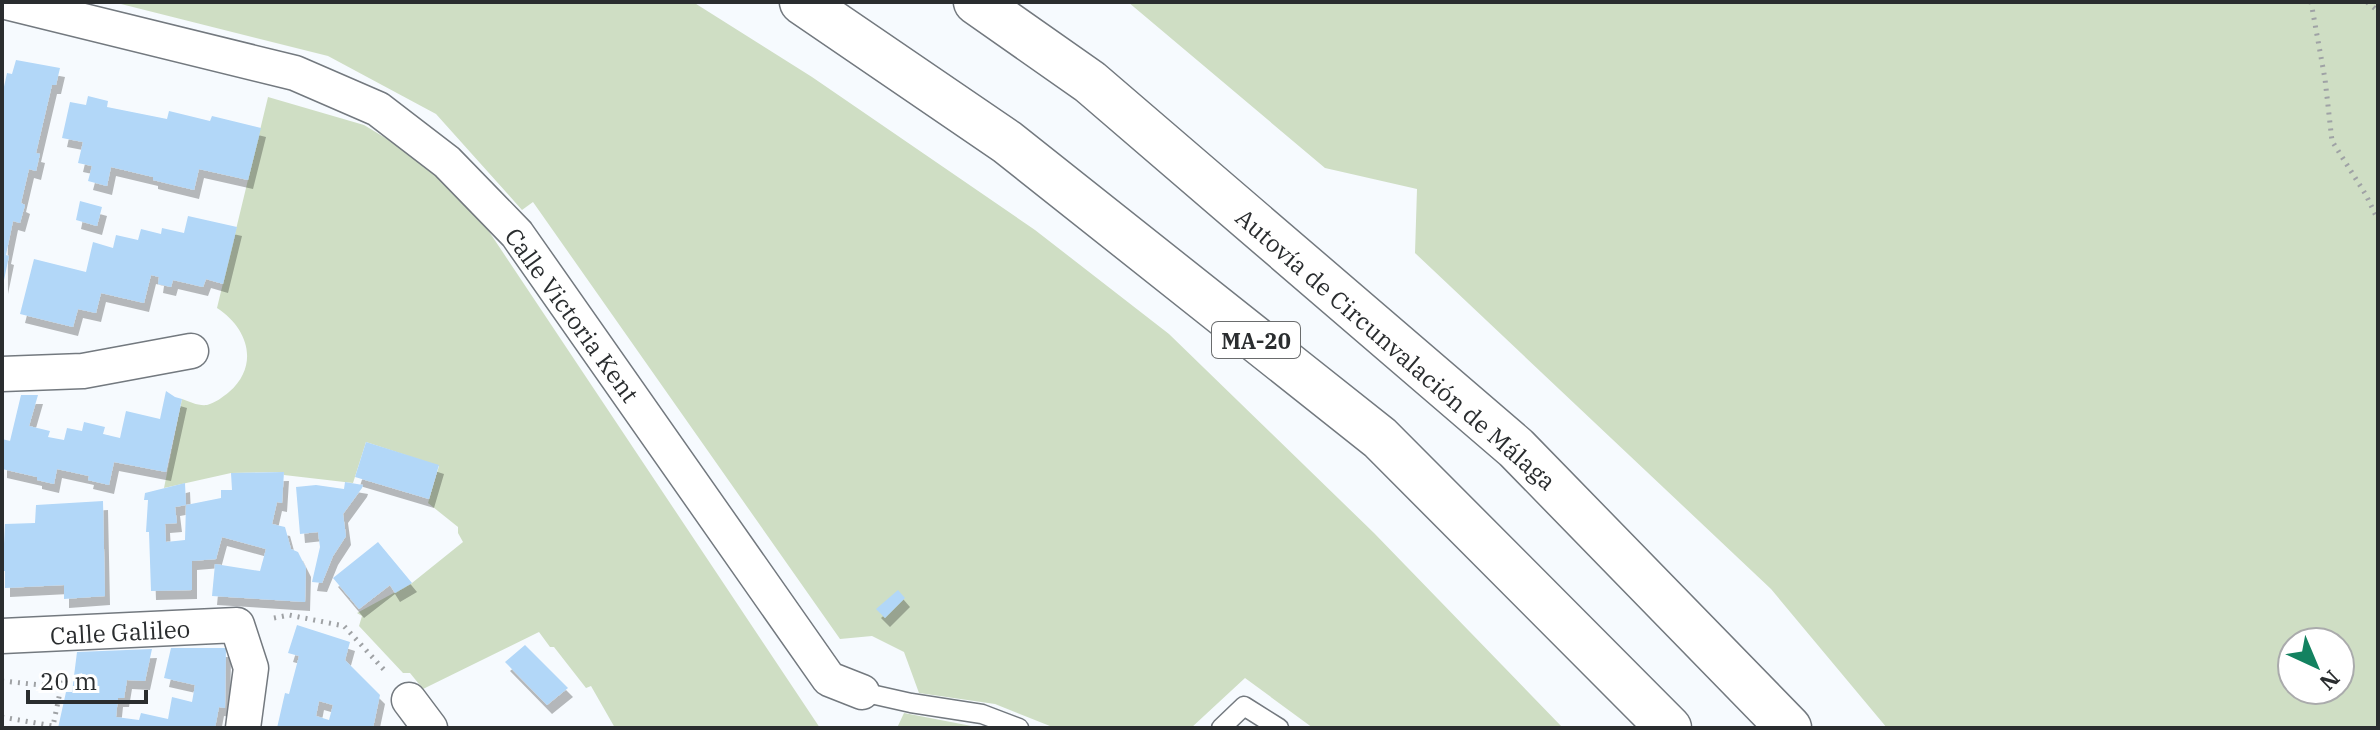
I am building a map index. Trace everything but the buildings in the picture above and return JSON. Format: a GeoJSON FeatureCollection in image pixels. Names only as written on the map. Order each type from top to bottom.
{"type":"FeatureCollection","features":[{"type":"Feature","properties":{"kind":"highway","name":"MA-20"},"geometry":{"type":"LineString","coordinates":[[802,2],[1007,142],[1380,438],[1669,728]]}},
{"type":"Feature","properties":{"kind":"highway","name":"Autovía de Circunvalación de Málaga"},"geometry":{"type":"LineString","coordinates":[[976,2],[1090,82],[1516,448],[1789,728]]}},
{"type":"Feature","properties":{"kind":"street","name":"Calle Victoria Kent"},"geometry":{"type":"LineString","coordinates":[[6,2],[295,73],[378,109],[447,162],[517,234],[829,679],[862,692]]}},
{"type":"Feature","properties":{"kind":"street"},"geometry":{"type":"LineString","coordinates":[[2,374],[83,371],[191,351]]}},
{"type":"Feature","properties":{"kind":"street"},"geometry":{"type":"LineString","coordinates":[[243,728],[251,668],[252,622]]}},
{"type":"Feature","properties":{"kind":"street","name":"Calle Galileo"},"geometry":{"type":"LineString","coordinates":[[2,636],[252,622]]}},
{"type":"Feature","properties":{"kind":"street"},"geometry":{"type":"LineString","coordinates":[[409,700],[430,728]]}},
{"type":"Feature","properties":{"kind":"lane"},"geometry":{"type":"LineString","coordinates":[[862,692],[982,714],[1019,728]]}},
{"type":"Feature","properties":{"kind":"lane"},"geometry":{"type":"LineString","coordinates":[[1221,728],[1244,706],[1279,728]]}},
{"type":"Feature","properties":{"kind":"path"},"geometry":{"type":"LineString","coordinates":[[2311,2],[2332,141],[2378,220]]}},
{"type":"Feature","properties":{"kind":"path"},"geometry":{"type":"LineString","coordinates":[[2367,2],[2378,11]]}},
{"type":"Feature","properties":{"kind":"path"},"geometry":{"type":"LineString","coordinates":[[252,622],[289,615],[344,626],[409,700]]}},
{"type":"Feature","properties":{"kind":"path"},"geometry":{"type":"LineString","coordinates":[[2,717],[53,726],[67,657]]}},
{"type":"Feature","properties":{"kind":"path"},"geometry":{"type":"LineString","coordinates":[[2,681],[61,687]]}},
{"type":"Feature","properties":{"kind":"path"},"geometry":{"type":"LineString","coordinates":[[20,728],[23,721]]}},
{"type":"Feature","properties":{"kind":"green space"},"geometry":{"type":"Polygon","coordinates":[[[113,2],[693,2],[812,77],[1035,230],[1169,334],[1374,533],[1563,728],[1313,728],[1245,678],[1191,728],[1055,728],[995,704],[919,693],[904,652],[872,636],[840,639],[533,202],[522,210],[436,114],[328,56],[113,2]]]}},
{"type":"Feature","properties":{"kind":"green space"},"geometry":{"type":"Polygon","coordinates":[[[1128,2],[2378,2],[2378,728],[1887,728],[1771,589],[1415,253],[1417,189],[1325,168],[1128,2]]]}},
{"type":"Feature","properties":{"kind":"green space"},"geometry":{"type":"Polygon","coordinates":[[[268,97],[364,125],[427,163],[482,221],[820,728],[615,728],[591,686],[586,688],[539,632],[423,689],[410,673],[403,673],[359,626],[362,616],[357,613],[412,583],[463,542],[458,527],[428,503],[439,466],[366,442],[353,483],[284,475],[284,472],[231,473],[164,488],[182,399],[200,405],[213,403],[229,392],[245,370],[247,359],[243,336],[228,316],[217,308],[268,97]]]}},
{"type":"Feature","properties":{"kind":"green space"},"geometry":{"type":"Polygon","coordinates":[[[904,713],[982,728],[897,728],[904,713]]]}}]}
